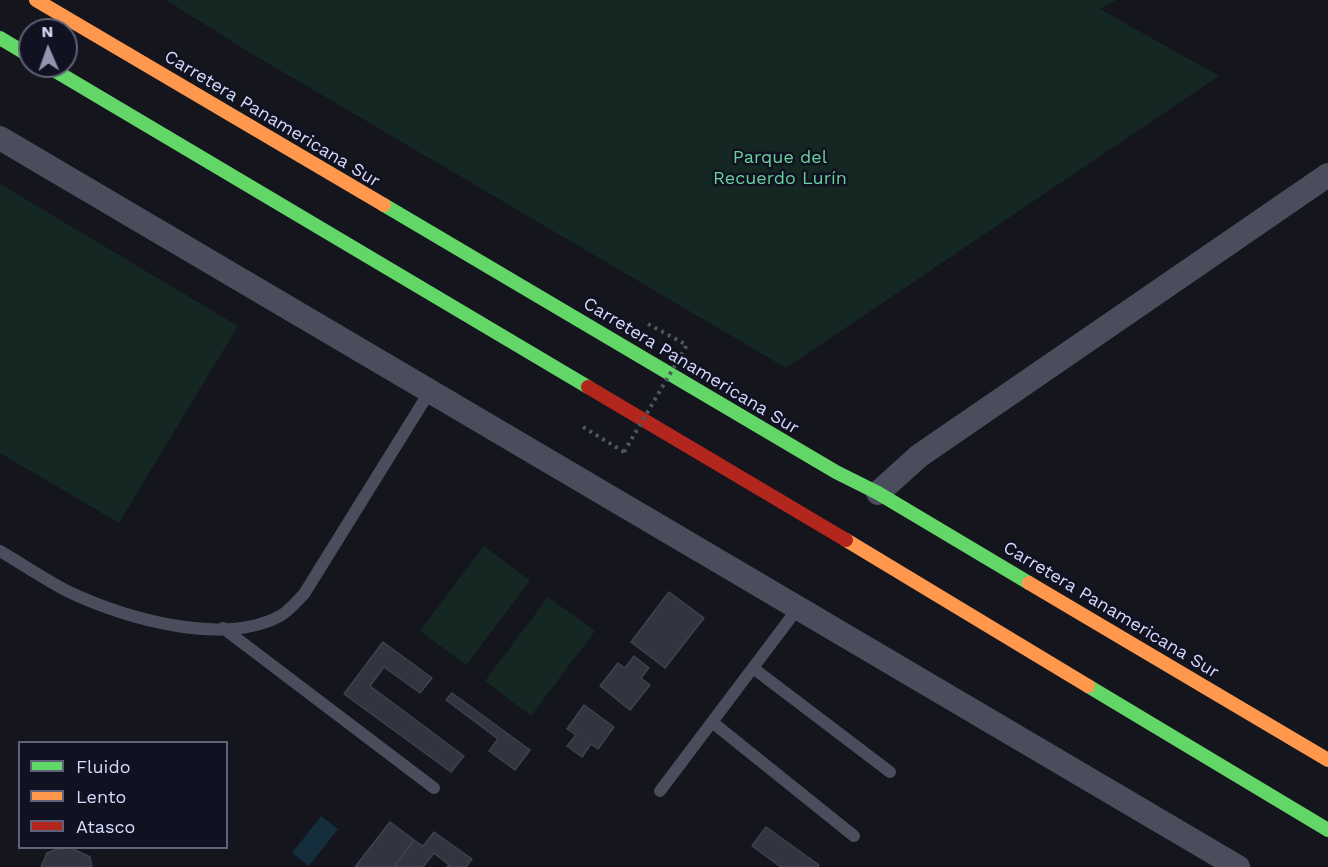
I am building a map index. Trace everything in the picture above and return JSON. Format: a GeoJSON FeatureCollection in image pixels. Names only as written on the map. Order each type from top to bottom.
{"type":"FeatureCollection","features":[{"type":"Feature","properties":{"kind":"highway","name":"Carretera Panamericana Sur"},"geometry":{"type":"LineString","coordinates":[[36,0],[816,460],[878,493],[1328,760]]}},
{"type":"Feature","properties":{"kind":"highway"},"geometry":{"type":"LineString","coordinates":[[0,38],[18,49]]}},
{"type":"Feature","properties":{"kind":"highway"},"geometry":{"type":"LineString","coordinates":[[67,78],[804,515],[1328,830]]}},
{"type":"Feature","properties":{"kind":"street"},"geometry":{"type":"LineString","coordinates":[[0,138],[1238,867]]}},
{"type":"Feature","properties":{"kind":"street"},"geometry":{"type":"LineString","coordinates":[[878,493],[919,456],[1328,175]]}},
{"type":"Feature","properties":{"kind":"lane"},"geometry":{"type":"LineString","coordinates":[[0,551],[67,590],[115,610],[161,623],[209,629],[250,627],[282,615],[304,594],[430,391]]}},
{"type":"Feature","properties":{"kind":"lane"},"geometry":{"type":"LineString","coordinates":[[660,791],[798,608]]}},
{"type":"Feature","properties":{"kind":"lane"},"geometry":{"type":"LineString","coordinates":[[223,628],[434,788]]}},
{"type":"Feature","properties":{"kind":"lane"},"geometry":{"type":"LineString","coordinates":[[753,668],[890,772]]}},
{"type":"Feature","properties":{"kind":"lane"},"geometry":{"type":"LineString","coordinates":[[712,722],[854,836]]}},
{"type":"Feature","properties":{"kind":"path"},"geometry":{"type":"LineString","coordinates":[[583,427],[624,452],[687,345],[648,324]]}},
{"type":"Feature","properties":{"kind":"green space","name":"Parque del Recuerdo Lurín"},"geometry":{"type":"Polygon","coordinates":[[[166,0],[1116,0],[1100,9],[1219,76],[786,368],[249,52],[166,0]]]}},
{"type":"Feature","properties":{"kind":"green space"},"geometry":{"type":"Polygon","coordinates":[[[0,184],[238,326],[119,523],[0,453],[0,184]]]}},
{"type":"Feature","properties":{"kind":"green space"},"geometry":{"type":"Polygon","coordinates":[[[484,546],[530,581],[466,665],[420,631],[484,546]]]}},
{"type":"Feature","properties":{"kind":"green space"},"geometry":{"type":"Polygon","coordinates":[[[548,597],[595,631],[531,716],[485,681],[548,597]]]}},
{"type":"Feature","properties":{"kind":"water"},"geometry":{"type":"Polygon","coordinates":[[[321,816],[338,829],[309,866],[292,853],[321,816]]]}},
{"type":"Feature","properties":{"kind":"building"},"geometry":{"type":"Polygon","coordinates":[[[669,592],[704,618],[665,668],[631,642],[669,592]]]}},
{"type":"Feature","properties":{"kind":"building"},"geometry":{"type":"Polygon","coordinates":[[[383,642],[432,678],[420,693],[384,667],[370,686],[464,756],[451,772],[344,694],[383,642]]]}},
{"type":"Feature","properties":{"kind":"building"},"geometry":{"type":"Polygon","coordinates":[[[634,656],[649,668],[641,678],[650,685],[630,710],[600,686],[618,663],[625,668],[634,656]]]}},
{"type":"Feature","properties":{"kind":"building"},"geometry":{"type":"Polygon","coordinates":[[[452,693],[530,750],[515,770],[489,751],[498,739],[446,700],[452,693]]]}},
{"type":"Feature","properties":{"kind":"building"},"geometry":{"type":"Polygon","coordinates":[[[584,705],[614,727],[598,749],[591,744],[582,757],[567,746],[576,735],[567,729],[584,705]]]}},
{"type":"Feature","properties":{"kind":"building"},"geometry":{"type":"Polygon","coordinates":[[[390,822],[414,840],[394,867],[355,867],[390,822]]]}},
{"type":"Feature","properties":{"kind":"building"},"geometry":{"type":"Polygon","coordinates":[[[766,827],[819,865],[818,867],[781,867],[752,846],[766,827]]]}},
{"type":"Feature","properties":{"kind":"building"},"geometry":{"type":"Polygon","coordinates":[[[434,832],[472,859],[466,867],[447,867],[449,865],[434,853],[423,867],[394,867],[414,840],[423,846],[434,832]]]}},
{"type":"Feature","properties":{"kind":"building"},"geometry":{"type":"Polygon","coordinates":[[[57,849],[73,849],[90,857],[92,867],[41,867],[47,853],[57,849]]]}},
{"type":"Feature","properties":{"kind":"traffic: fast"},"geometry":{"type":"LineString","coordinates":[[0,38],[18,49]]}},
{"type":"Feature","properties":{"kind":"traffic: fast"},"geometry":{"type":"LineString","coordinates":[[67,78],[588,387]]}},
{"type":"Feature","properties":{"kind":"traffic: fast"},"geometry":{"type":"LineString","coordinates":[[384,205],[836,472],[878,493],[1029,583]]}},
{"type":"Feature","properties":{"kind":"traffic: fast"},"geometry":{"type":"LineString","coordinates":[[1088,686],[1328,830]]}},
{"type":"Feature","properties":{"kind":"traffic: slow"},"geometry":{"type":"LineString","coordinates":[[36,0],[384,205]]}},
{"type":"Feature","properties":{"kind":"traffic: slow"},"geometry":{"type":"LineString","coordinates":[[846,540],[1088,686]]}},
{"type":"Feature","properties":{"kind":"traffic: slow"},"geometry":{"type":"LineString","coordinates":[[1029,583],[1328,760]]}},
{"type":"Feature","properties":{"kind":"traffic: jam"},"geometry":{"type":"LineString","coordinates":[[588,387],[846,540]]}}]}
